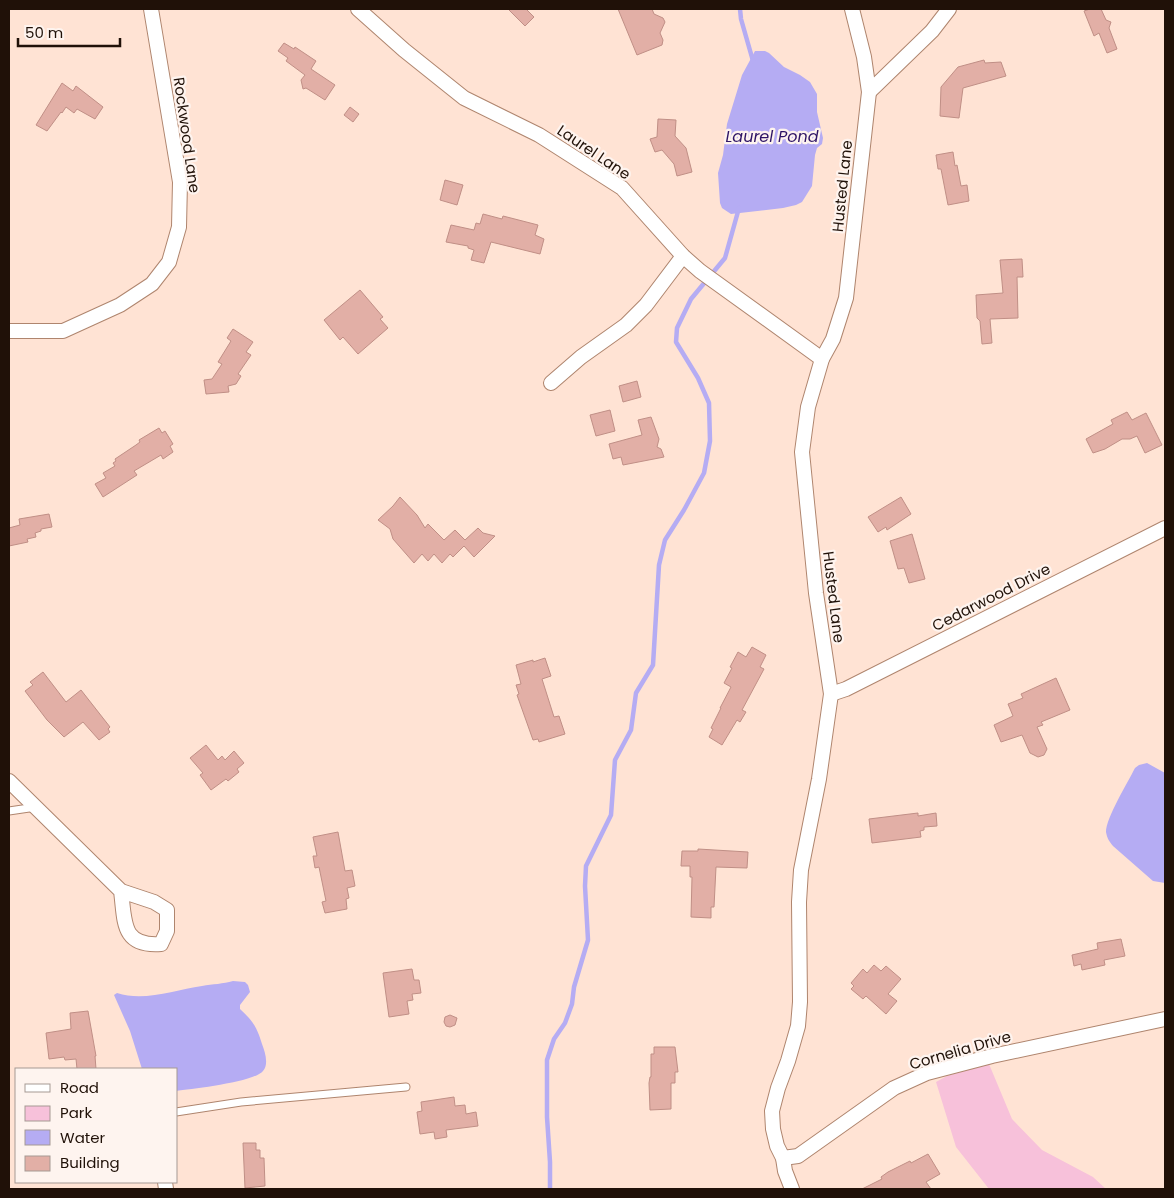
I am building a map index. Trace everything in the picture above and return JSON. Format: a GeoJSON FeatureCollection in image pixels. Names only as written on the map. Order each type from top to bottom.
{"type":"FeatureCollection","features":[{"type":"Feature","properties":{"kind":"street","name":"Rockwood Lane"},"geometry":{"type":"LineString","coordinates":[[9,331],[63,331],[120,305],[152,284],[169,262],[179,227],[180,182],[152,9]]}},
{"type":"Feature","properties":{"kind":"street","name":"Laurel Lane"},"geometry":{"type":"LineString","coordinates":[[358,9],[404,50],[464,98],[539,135],[622,188],[683,256],[700,271],[822,359]]}},
{"type":"Feature","properties":{"kind":"street","name":"Husted Lane"},"geometry":{"type":"LineString","coordinates":[[792,1189],[785,1171],[783,1158],[777,1146],[773,1129],[772,1111],[798,1026],[800,1002],[799,902],[801,870],[819,779],[831,694],[816,593],[802,452],[808,407],[822,359],[833,339],[846,298],[869,92],[864,57],[852,9]]}},
{"type":"Feature","properties":{"kind":"street"},"geometry":{"type":"LineString","coordinates":[[869,92],[932,31],[948,9]]}},
{"type":"Feature","properties":{"kind":"street"},"geometry":{"type":"LineString","coordinates":[[551,383],[581,357],[626,325],[646,305],[683,256]]}},
{"type":"Feature","properties":{"kind":"street","name":"Cedarwood Drive"},"geometry":{"type":"LineString","coordinates":[[831,694],[846,689],[1165,528]]}},
{"type":"Feature","properties":{"kind":"street"},"geometry":{"type":"LineString","coordinates":[[9,781],[121,891]]}},
{"type":"Feature","properties":{"kind":"street","name":"Cornelia Drive"},"geometry":{"type":"LineString","coordinates":[[783,1158],[798,1156],[894,1088],[927,1073],[992,1056],[1165,1019]]}},
{"type":"Feature","properties":{"kind":"lane"},"geometry":{"type":"LineString","coordinates":[[9,812],[36,807]]}},
{"type":"Feature","properties":{"kind":"lane"},"geometry":{"type":"LineString","coordinates":[[178,1112],[241,1102],[406,1087]]}},
{"type":"Feature","properties":{"kind":"green space"},"geometry":{"type":"Polygon","coordinates":[[[989,1064],[1012,1119],[1042,1150],[1093,1177],[1106,1189],[989,1189],[956,1147],[936,1082],[947,1076],[989,1064]]]}},
{"type":"Feature","properties":{"kind":"water","name":"Laurel Pond"},"geometry":{"type":"Polygon","coordinates":[[[755,51],[769,53],[784,67],[810,82],[817,94],[817,112],[823,138],[822,144],[817,148],[815,155],[812,186],[802,202],[783,208],[731,214],[722,208],[720,203],[718,173],[723,155],[727,124],[742,75],[755,51]]]}},
{"type":"Feature","properties":{"kind":"water"},"geometry":{"type":"Polygon","coordinates":[[[1147,763],[1165,773],[1165,883],[1153,881],[1113,846],[1106,832],[1113,809],[1135,768],[1147,763]]]}},
{"type":"Feature","properties":{"kind":"water"},"geometry":{"type":"Polygon","coordinates":[[[233,981],[245,982],[248,985],[250,992],[240,1005],[240,1009],[254,1025],[258,1033],[266,1058],[266,1065],[263,1071],[236,1082],[178,1091],[178,1068],[142,1068],[130,1031],[114,995],[117,993],[149,996],[233,981]]]}},
{"type":"Feature","properties":{"kind":"building"},"geometry":{"type":"Polygon","coordinates":[[[508,9],[526,9],[534,17],[525,26],[508,9]]]}},
{"type":"Feature","properties":{"kind":"building"},"geometry":{"type":"Polygon","coordinates":[[[618,9],[652,9],[654,14],[663,18],[665,22],[660,33],[663,40],[662,45],[637,55],[618,9]]]}},
{"type":"Feature","properties":{"kind":"building"},"geometry":{"type":"Polygon","coordinates":[[[1101,9],[1106,20],[1111,22],[1109,28],[1117,49],[1107,53],[1099,33],[1094,36],[1084,11],[1101,9]]]}},
{"type":"Feature","properties":{"kind":"building"},"geometry":{"type":"Polygon","coordinates":[[[284,43],[294,49],[295,47],[316,61],[311,69],[335,85],[325,100],[306,88],[303,89],[301,80],[305,75],[286,61],[288,58],[278,51],[284,43]]]}},
{"type":"Feature","properties":{"kind":"building"},"geometry":{"type":"Polygon","coordinates":[[[984,60],[985,63],[1001,62],[1006,76],[963,88],[959,118],[940,116],[941,87],[958,67],[984,60]]]}},
{"type":"Feature","properties":{"kind":"building"},"geometry":{"type":"Polygon","coordinates":[[[62,83],[73,91],[76,86],[103,107],[95,119],[77,109],[74,113],[66,107],[47,131],[36,125],[62,83]]]}},
{"type":"Feature","properties":{"kind":"building"},"geometry":{"type":"Polygon","coordinates":[[[350,107],[359,114],[353,122],[344,115],[350,107]]]}},
{"type":"Feature","properties":{"kind":"building"},"geometry":{"type":"Polygon","coordinates":[[[658,119],[676,120],[675,136],[686,148],[692,172],[677,176],[674,164],[662,150],[655,152],[650,139],[657,137],[658,119]]]}},
{"type":"Feature","properties":{"kind":"building"},"geometry":{"type":"Polygon","coordinates":[[[953,152],[961,186],[967,185],[969,201],[948,205],[941,169],[938,169],[936,155],[953,152]]]}},
{"type":"Feature","properties":{"kind":"building"},"geometry":{"type":"Polygon","coordinates":[[[445,180],[463,185],[457,205],[440,200],[445,180]]]}},
{"type":"Feature","properties":{"kind":"building"},"geometry":{"type":"Polygon","coordinates":[[[483,214],[502,219],[503,216],[538,225],[535,235],[544,239],[540,254],[491,242],[484,263],[471,260],[474,250],[468,248],[468,246],[446,242],[451,225],[474,230],[476,223],[480,224],[483,214]]]}},
{"type":"Feature","properties":{"kind":"building"},"geometry":{"type":"Polygon","coordinates":[[[1022,259],[1023,277],[1017,277],[1018,318],[990,319],[992,343],[982,344],[980,321],[977,318],[976,295],[1003,293],[1000,260],[1022,259]]]}},
{"type":"Feature","properties":{"kind":"building"},"geometry":{"type":"Polygon","coordinates":[[[360,290],[383,317],[380,319],[388,328],[358,354],[343,337],[340,340],[324,320],[360,290]]]}},
{"type":"Feature","properties":{"kind":"building"},"geometry":{"type":"Polygon","coordinates":[[[233,329],[253,342],[246,352],[251,355],[238,374],[241,376],[236,384],[228,386],[229,392],[206,394],[204,380],[212,379],[222,364],[218,362],[231,341],[227,338],[233,329]]]}},
{"type":"Feature","properties":{"kind":"building"},"geometry":{"type":"Polygon","coordinates":[[[637,381],[641,397],[623,402],[619,386],[637,381]]]}},
{"type":"Feature","properties":{"kind":"building"},"geometry":{"type":"Polygon","coordinates":[[[610,410],[615,431],[596,436],[590,415],[610,410]]]}},
{"type":"Feature","properties":{"kind":"building"},"geometry":{"type":"Polygon","coordinates":[[[1127,412],[1132,420],[1146,413],[1162,445],[1145,453],[1137,436],[1130,439],[1122,439],[1105,449],[1093,453],[1086,439],[1113,424],[1111,420],[1127,412]]]}},
{"type":"Feature","properties":{"kind":"building"},"geometry":{"type":"Polygon","coordinates":[[[651,417],[659,439],[657,447],[661,449],[664,457],[623,465],[621,457],[613,459],[609,444],[642,435],[638,420],[651,417]]]}},
{"type":"Feature","properties":{"kind":"building"},"geometry":{"type":"Polygon","coordinates":[[[159,428],[162,433],[165,431],[173,444],[170,446],[173,452],[163,459],[161,455],[134,471],[137,475],[103,497],[95,484],[106,478],[103,473],[115,466],[113,463],[116,461],[115,459],[140,442],[139,440],[159,428]]]}},
{"type":"Feature","properties":{"kind":"building"},"geometry":{"type":"Polygon","coordinates":[[[400,497],[417,515],[425,528],[428,524],[444,540],[455,530],[465,540],[478,528],[483,533],[495,536],[474,557],[464,546],[453,557],[450,554],[442,563],[434,554],[428,561],[422,554],[414,563],[393,539],[390,529],[378,520],[400,497]]]}},
{"type":"Feature","properties":{"kind":"building"},"geometry":{"type":"Polygon","coordinates":[[[901,497],[911,514],[887,530],[886,527],[878,532],[868,517],[901,497]]]}},
{"type":"Feature","properties":{"kind":"building"},"geometry":{"type":"Polygon","coordinates":[[[49,514],[52,527],[41,529],[41,531],[35,533],[36,537],[27,539],[28,542],[9,546],[9,528],[20,525],[19,519],[49,514]]]}},
{"type":"Feature","properties":{"kind":"building"},"geometry":{"type":"Polygon","coordinates":[[[912,534],[925,579],[909,583],[904,568],[898,569],[890,541],[912,534]]]}},
{"type":"Feature","properties":{"kind":"building"},"geometry":{"type":"Polygon","coordinates":[[[752,647],[766,655],[760,667],[764,669],[742,710],[746,712],[740,722],[737,720],[722,745],[709,737],[713,729],[711,728],[731,687],[724,683],[738,652],[746,657],[752,647]]]}},
{"type":"Feature","properties":{"kind":"building"},"geometry":{"type":"Polygon","coordinates":[[[545,658],[551,676],[542,679],[554,717],[559,716],[565,734],[539,742],[538,739],[533,740],[517,695],[519,694],[516,685],[521,684],[516,665],[545,658]]]}},
{"type":"Feature","properties":{"kind":"building"},"geometry":{"type":"Polygon","coordinates":[[[43,672],[66,702],[81,690],[110,727],[108,729],[110,732],[99,740],[83,722],[64,737],[47,720],[25,691],[33,685],[30,682],[43,672]]]}},
{"type":"Feature","properties":{"kind":"building"},"geometry":{"type":"Polygon","coordinates":[[[1056,678],[1070,710],[1041,722],[1043,725],[1037,727],[1047,749],[1044,755],[1038,757],[1030,753],[1022,735],[1001,742],[994,725],[1013,716],[1008,704],[1023,698],[1021,694],[1056,678]]]}},
{"type":"Feature","properties":{"kind":"building"},"geometry":{"type":"Polygon","coordinates":[[[206,745],[218,760],[222,756],[225,760],[234,751],[244,763],[237,769],[239,772],[228,781],[226,779],[211,790],[200,775],[203,773],[190,758],[206,745]]]}},
{"type":"Feature","properties":{"kind":"building"},"geometry":{"type":"Polygon","coordinates":[[[918,813],[918,816],[936,813],[937,826],[924,827],[924,830],[920,831],[921,837],[872,843],[869,819],[918,813]]]}},
{"type":"Feature","properties":{"kind":"building"},"geometry":{"type":"Polygon","coordinates":[[[338,832],[345,871],[352,870],[355,886],[347,888],[349,898],[346,899],[347,909],[325,913],[322,902],[326,901],[319,867],[315,868],[313,856],[317,856],[313,837],[338,832]]]}},
{"type":"Feature","properties":{"kind":"building"},"geometry":{"type":"Polygon","coordinates":[[[698,849],[748,852],[747,868],[716,867],[714,907],[711,907],[711,918],[691,917],[692,877],[690,877],[690,866],[681,866],[682,851],[698,851],[698,849]]]}},
{"type":"Feature","properties":{"kind":"building"},"geometry":{"type":"Polygon","coordinates":[[[1121,939],[1125,956],[1104,960],[1105,965],[1082,970],[1081,964],[1074,966],[1072,955],[1098,949],[1097,943],[1121,939]]]}},
{"type":"Feature","properties":{"kind":"building"},"geometry":{"type":"Polygon","coordinates":[[[874,965],[881,971],[886,966],[901,979],[888,994],[897,1001],[886,1014],[866,996],[863,999],[851,989],[854,986],[851,983],[863,969],[867,973],[874,965]]]}},
{"type":"Feature","properties":{"kind":"building"},"geometry":{"type":"Polygon","coordinates":[[[412,969],[414,980],[419,980],[421,993],[412,994],[413,1000],[407,1001],[409,1014],[389,1017],[383,973],[412,969]]]}},
{"type":"Feature","properties":{"kind":"building"},"geometry":{"type":"Polygon","coordinates":[[[88,1011],[96,1056],[96,1068],[77,1068],[76,1059],[65,1060],[64,1057],[49,1059],[46,1033],[71,1029],[70,1013],[88,1011]]]}},
{"type":"Feature","properties":{"kind":"building"},"geometry":{"type":"Polygon","coordinates":[[[450,1015],[457,1018],[455,1025],[450,1027],[446,1026],[444,1022],[445,1017],[450,1015]]]}},
{"type":"Feature","properties":{"kind":"building"},"geometry":{"type":"Polygon","coordinates":[[[654,1047],[675,1047],[678,1072],[675,1072],[675,1083],[671,1083],[671,1109],[650,1110],[649,1083],[651,1077],[651,1054],[654,1054],[654,1047]]]}},
{"type":"Feature","properties":{"kind":"building"},"geometry":{"type":"Polygon","coordinates":[[[454,1097],[455,1106],[465,1105],[466,1114],[476,1112],[478,1126],[446,1130],[447,1137],[435,1139],[434,1132],[420,1134],[417,1112],[422,1111],[421,1102],[454,1097]]]}},
{"type":"Feature","properties":{"kind":"building"},"geometry":{"type":"Polygon","coordinates":[[[243,1143],[256,1143],[256,1150],[260,1150],[260,1158],[264,1158],[265,1186],[245,1188],[243,1143]]]}},
{"type":"Feature","properties":{"kind":"building"},"geometry":{"type":"Polygon","coordinates":[[[928,1154],[940,1174],[926,1182],[931,1189],[862,1189],[882,1179],[881,1177],[888,1172],[928,1154]]]}},
{"type":"Feature","properties":{"kind":"waterway"},"geometry":{"type":"LineString","coordinates":[[740,9],[753,61]]}},
{"type":"Feature","properties":{"kind":"waterway"},"geometry":{"type":"LineString","coordinates":[[550,1189],[547,1060],[554,1039],[565,1023],[572,1004],[574,987],[588,940],[585,886],[586,866],[611,815],[615,760],[631,730],[636,693],[653,665],[659,565],[665,540],[704,473],[710,441],[709,403],[698,378],[676,342],[677,328],[691,299],[725,258],[739,208]]}}]}
